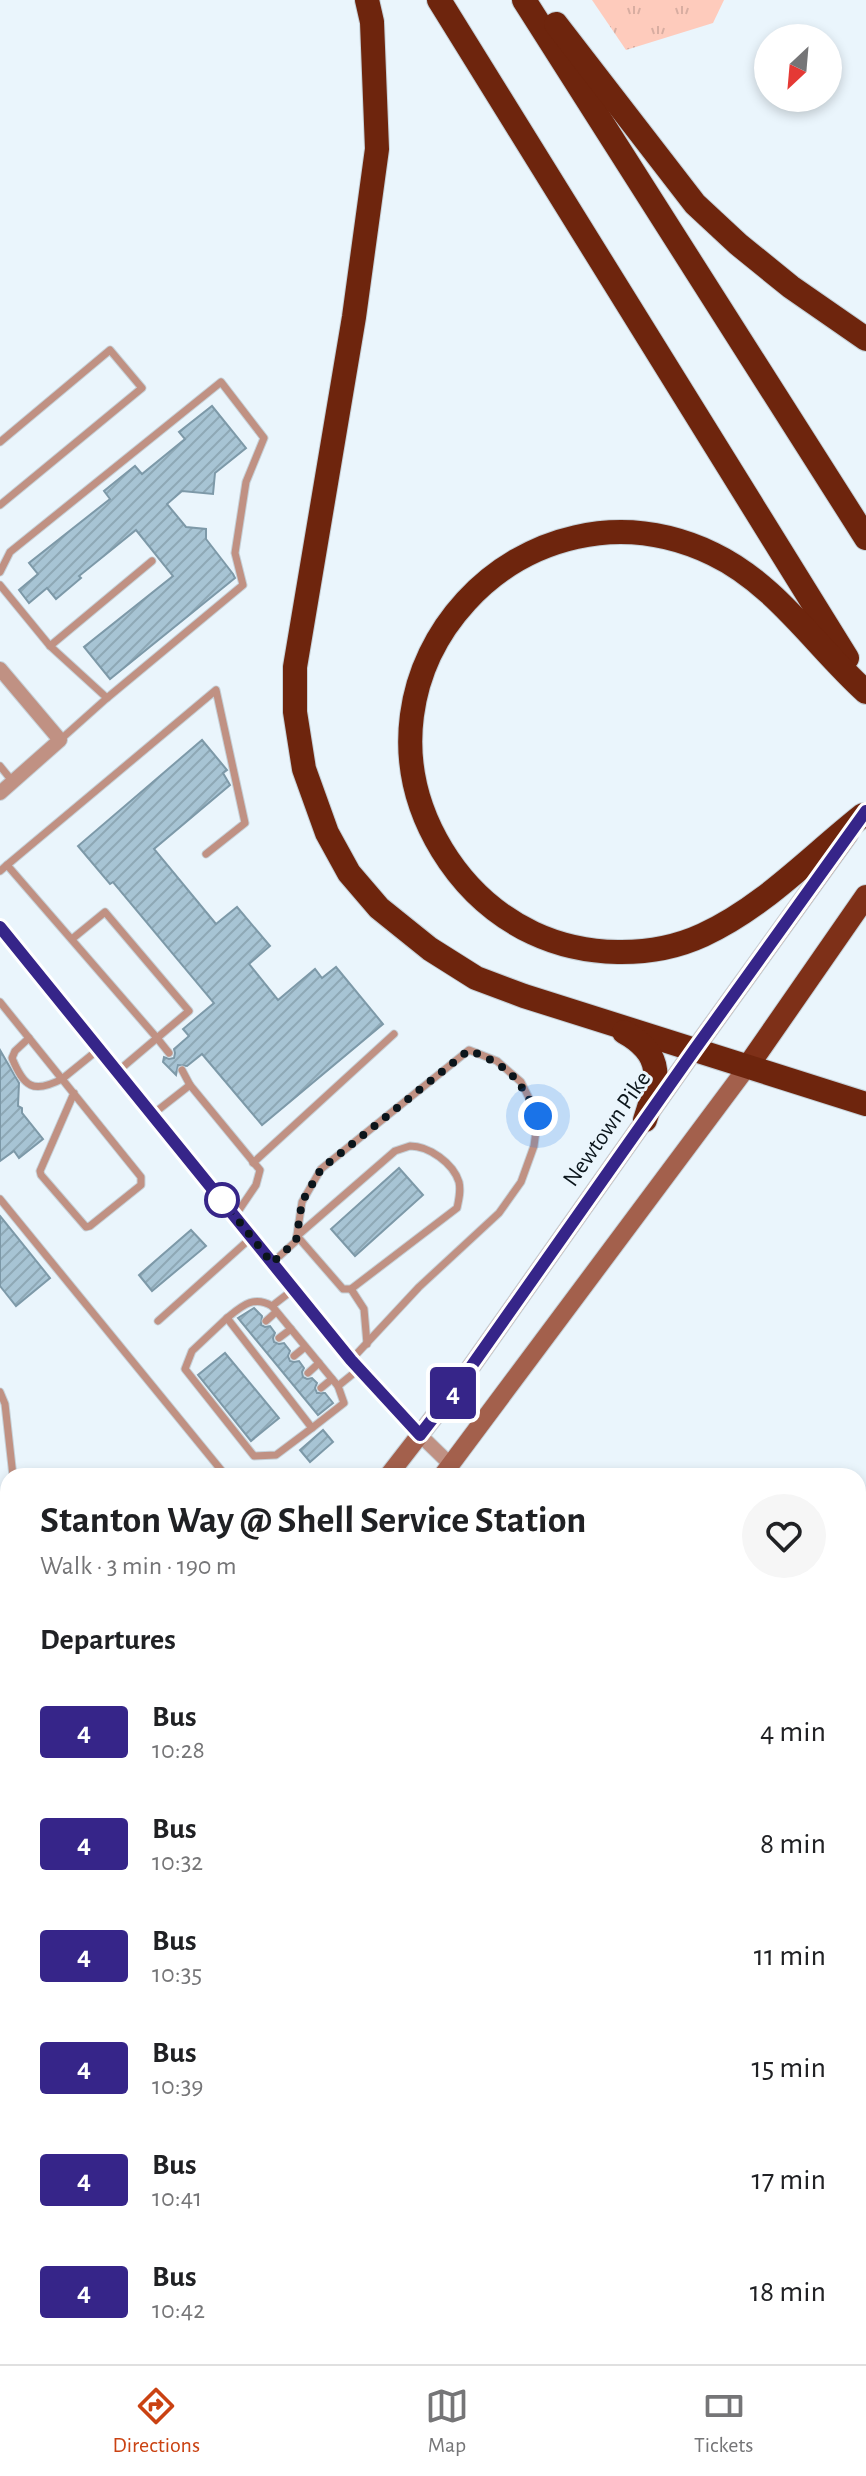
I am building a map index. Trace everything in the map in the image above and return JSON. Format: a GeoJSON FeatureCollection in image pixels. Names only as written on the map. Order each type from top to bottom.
{"type":"FeatureCollection","features":[{"type":"Feature","properties":{"kind":"highway"},"geometry":{"type":"LineString","coordinates":[[367,0],[374,47],[377,149],[354,317],[295,667],[295,712],[304,769],[327,833],[349,873],[379,908],[430,949],[476,978],[866,1104]]}},
{"type":"Feature","properties":{"kind":"highway"},"geometry":{"type":"LineString","coordinates":[[439,0],[866,691]]}},
{"type":"Feature","properties":{"kind":"highway"},"geometry":{"type":"LineString","coordinates":[[524,0],[866,538]]}},
{"type":"Feature","properties":{"kind":"highway"},"geometry":{"type":"LineString","coordinates":[[537,0],[695,204],[791,287],[866,339]]}},
{"type":"Feature","properties":{"kind":"highway"},"geometry":{"type":"LineString","coordinates":[[865,813],[775,889],[738,916],[701,936],[659,948],[619,953],[580,948],[548,940],[519,926],[465,884],[433,835],[421,810],[413,781],[411,727],[417,690],[430,656],[445,626],[467,599],[519,557],[584,535],[614,531],[646,533],[683,542],[715,555],[785,606],[866,691]]}},
{"type":"Feature","properties":{"kind":"highway"},"geometry":{"type":"LineString","coordinates":[[748,1066],[866,896]]}},
{"type":"Feature","properties":{"kind":"highway"},"geometry":{"type":"LineString","coordinates":[[608,1023],[636,1038],[647,1048],[656,1067],[656,1080],[645,1120]]}},
{"type":"Feature","properties":{"kind":"main road","name":"Newtown Pike"},"geometry":{"type":"LineString","coordinates":[[394,1468],[454,1391],[865,813]]}},
{"type":"Feature","properties":{"kind":"main road"},"geometry":{"type":"LineString","coordinates":[[454,1468],[748,1066]]}},
{"type":"Feature","properties":{"kind":"street"},"geometry":{"type":"LineString","coordinates":[[0,669],[60,740],[0,793]]}},
{"type":"Feature","properties":{"kind":"street"},"geometry":{"type":"LineString","coordinates":[[3,936],[118,1071],[355,1365],[448,1468]]}},
{"type":"Feature","properties":{"kind":"lane"},"geometry":{"type":"LineString","coordinates":[[0,442],[110,350],[142,388],[0,505]]}},
{"type":"Feature","properties":{"kind":"lane"},"geometry":{"type":"LineString","coordinates":[[0,572],[10,552],[221,382],[264,438],[246,482],[235,553],[243,585],[60,740]]}},
{"type":"Feature","properties":{"kind":"lane"},"geometry":{"type":"LineString","coordinates":[[50,646],[152,561]]}},
{"type":"Feature","properties":{"kind":"lane"},"geometry":{"type":"LineString","coordinates":[[0,585],[50,646],[107,698]]}},
{"type":"Feature","properties":{"kind":"lane"},"geometry":{"type":"LineString","coordinates":[[0,871],[216,690],[245,823],[206,854]]}},
{"type":"Feature","properties":{"kind":"lane"},"geometry":{"type":"LineString","coordinates":[[0,766],[13,782]]}},
{"type":"Feature","properties":{"kind":"lane"},"geometry":{"type":"LineString","coordinates":[[7,865],[169,1053]]}},
{"type":"Feature","properties":{"kind":"lane"},"geometry":{"type":"LineString","coordinates":[[72,939],[105,912],[189,1011],[118,1071]]}},
{"type":"Feature","properties":{"kind":"lane"},"geometry":{"type":"LineString","coordinates":[[0,1002],[74,1093],[141,1177],[141,1185],[86,1227],[41,1175],[41,1166],[74,1093]]}},
{"type":"Feature","properties":{"kind":"lane"},"geometry":{"type":"LineString","coordinates":[[253,1163],[394,1034]]}},
{"type":"Feature","properties":{"kind":"lane"},"geometry":{"type":"LineString","coordinates":[[29,1038],[12,1058],[24,1082],[35,1088],[47,1087],[62,1079],[99,1049]]}},
{"type":"Feature","properties":{"kind":"lane"},"geometry":{"type":"LineString","coordinates":[[272,1263],[296,1241],[302,1202],[321,1169],[469,1050],[497,1061],[521,1082],[538,1116],[534,1146],[521,1182],[499,1213],[419,1287],[367,1344],[355,1365],[335,1382],[321,1388]]}},
{"type":"Feature","properties":{"kind":"lane"},"geometry":{"type":"LineString","coordinates":[[182,1070],[190,1085],[260,1170],[256,1185],[235,1216]]}},
{"type":"Feature","properties":{"kind":"lane"},"geometry":{"type":"LineString","coordinates":[[153,1114],[190,1085]]}},
{"type":"Feature","properties":{"kind":"lane"},"geometry":{"type":"LineString","coordinates":[[410,1146],[429,1149],[453,1172],[459,1183],[457,1208],[351,1289],[343,1289],[297,1236],[395,1151],[410,1146]]}},
{"type":"Feature","properties":{"kind":"lane"},"geometry":{"type":"LineString","coordinates":[[0,1199],[219,1468]]}},
{"type":"Feature","properties":{"kind":"lane"},"geometry":{"type":"LineString","coordinates":[[158,1321],[252,1237]]}},
{"type":"Feature","properties":{"kind":"lane"},"geometry":{"type":"LineString","coordinates":[[266,1321],[294,1289]]}},
{"type":"Feature","properties":{"kind":"lane"},"geometry":{"type":"LineString","coordinates":[[351,1289],[364,1309],[367,1344]]}},
{"type":"Feature","properties":{"kind":"lane"},"geometry":{"type":"LineString","coordinates":[[261,1300],[274,1309],[335,1382],[344,1403],[276,1455],[254,1456],[185,1369],[192,1351],[227,1318],[248,1302],[261,1300]]}},
{"type":"Feature","properties":{"kind":"lane"},"geometry":{"type":"LineString","coordinates":[[227,1318],[312,1428]]}},
{"type":"Feature","properties":{"kind":"lane"},"geometry":{"type":"LineString","coordinates":[[279,1338],[291,1329]]}},
{"type":"Feature","properties":{"kind":"lane"},"geometry":{"type":"LineString","coordinates":[[242,1339],[250,1333]]}},
{"type":"Feature","properties":{"kind":"lane"},"geometry":{"type":"LineString","coordinates":[[294,1356],[305,1347]]}},
{"type":"Feature","properties":{"kind":"lane"},"geometry":{"type":"LineString","coordinates":[[256,1356],[264,1350]]}},
{"type":"Feature","properties":{"kind":"lane"},"geometry":{"type":"LineString","coordinates":[[308,1373],[319,1363]]}},
{"type":"Feature","properties":{"kind":"lane"},"geometry":{"type":"LineString","coordinates":[[271,1375],[279,1368]]}},
{"type":"Feature","properties":{"kind":"lane"},"geometry":{"type":"LineString","coordinates":[[284,1392],[293,1385]]}},
{"type":"Feature","properties":{"kind":"lane"},"geometry":{"type":"LineString","coordinates":[[0,1392],[5,1404],[12,1468]]}},
{"type":"Feature","properties":{"kind":"lane"},"geometry":{"type":"LineString","coordinates":[[296,1407],[306,1400]]}},
{"type":"Feature","properties":{"kind":"green space"},"geometry":{"type":"Polygon","coordinates":[[[592,0],[724,0],[713,23],[626,50],[592,0]]]}},
{"type":"Feature","properties":{"kind":"building"},"geometry":{"type":"Polygon","coordinates":[[[212,406],[246,448],[215,473],[213,494],[182,491],[167,504],[186,527],[206,529],[206,539],[235,578],[110,679],[84,647],[173,576],[136,530],[56,599],[47,588],[29,603],[19,590],[38,574],[29,563],[110,499],[104,491],[135,466],[142,474],[185,439],[179,432],[212,406]]]}},
{"type":"Feature","properties":{"kind":"building"},"geometry":{"type":"Polygon","coordinates":[[[202,740],[227,770],[223,773],[230,785],[154,849],[216,924],[237,907],[270,946],[249,964],[278,1000],[315,969],[322,978],[336,967],[383,1024],[262,1125],[202,1054],[187,1066],[178,1065],[176,1075],[163,1062],[164,1057],[174,1058],[174,1049],[189,1036],[183,1029],[214,1003],[113,882],[110,884],[78,846],[202,740]]]}},
{"type":"Feature","properties":{"kind":"building"},"geometry":{"type":"Polygon","coordinates":[[[0,1050],[19,1083],[18,1106],[43,1139],[19,1158],[14,1151],[0,1161],[0,1050]]]}},
{"type":"Feature","properties":{"kind":"building"},"geometry":{"type":"Polygon","coordinates":[[[399,1168],[423,1195],[355,1256],[331,1229],[399,1168]]]}},
{"type":"Feature","properties":{"kind":"building"},"geometry":{"type":"Polygon","coordinates":[[[0,1216],[50,1278],[16,1306],[0,1286],[0,1216]]]}},
{"type":"Feature","properties":{"kind":"building"},"geometry":{"type":"Polygon","coordinates":[[[191,1230],[206,1246],[152,1291],[139,1275],[191,1230]]]}},
{"type":"Feature","properties":{"kind":"building"},"geometry":{"type":"Polygon","coordinates":[[[254,1308],[262,1316],[261,1325],[270,1326],[275,1333],[274,1342],[284,1343],[290,1351],[290,1361],[299,1361],[304,1368],[303,1377],[312,1378],[317,1383],[317,1393],[325,1393],[333,1403],[318,1415],[238,1318],[254,1308]]]}},
{"type":"Feature","properties":{"kind":"building"},"geometry":{"type":"Polygon","coordinates":[[[225,1353],[279,1418],[251,1441],[198,1375],[225,1353]]]}},
{"type":"Feature","properties":{"kind":"building"},"geometry":{"type":"Polygon","coordinates":[[[323,1430],[333,1442],[310,1462],[300,1450],[323,1430]]]}},
{"type":"Feature","properties":{"kind":"bus line","name":"4"},"geometry":{"type":"LineString","coordinates":[[0,927],[351,1360],[420,1435],[866,811]]}},
{"type":"Feature","properties":{"kind":"route"},"geometry":{"type":"LineString","coordinates":[[222,1200],[272,1263],[296,1241],[302,1202],[321,1169],[469,1050],[497,1061],[521,1082],[538,1116]]}}]}
